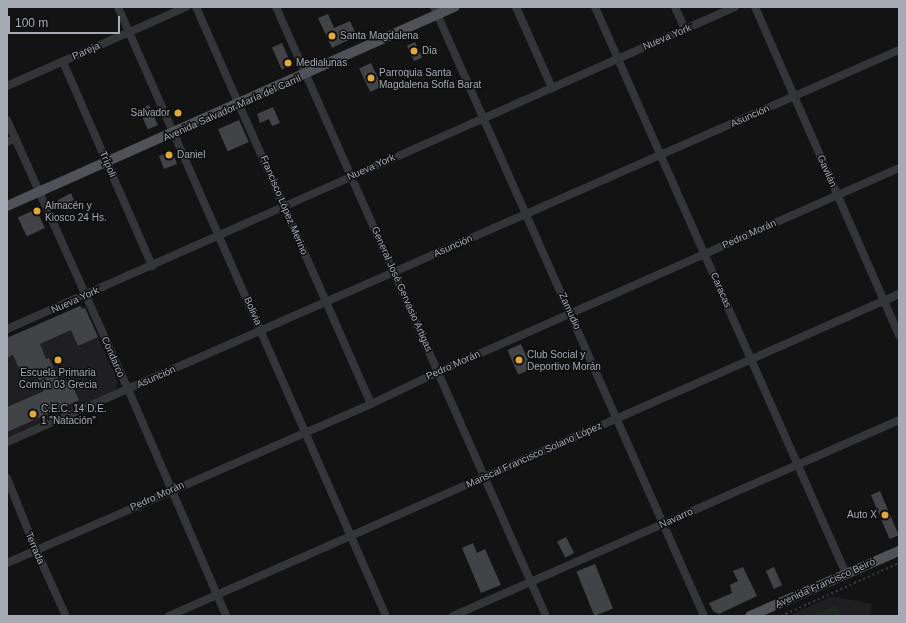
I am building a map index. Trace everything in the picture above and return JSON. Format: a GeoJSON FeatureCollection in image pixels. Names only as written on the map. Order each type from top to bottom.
{"type":"FeatureCollection","features":[{"type":"Feature","properties":{"kind":"main road","name":"Avenida Salvador María del Carril"},"geometry":{"type":"LineString","coordinates":[[7,206],[174,134],[307,74],[436,11],[455,7]]}},
{"type":"Feature","properties":{"kind":"main road","name":"Avenida Francisco Beiró"},"geometry":{"type":"LineString","coordinates":[[750,616],[899,551]]}},
{"type":"Feature","properties":{"kind":"street","name":"Bolivia"},"geometry":{"type":"LineString","coordinates":[[118,7],[305,432],[352,535],[386,616]]}},
{"type":"Feature","properties":{"kind":"street","name":"Pareja"},"geometry":{"type":"LineString","coordinates":[[7,86],[186,7]]}},
{"type":"Feature","properties":{"kind":"street","name":"Francisco López Merino"},"geometry":{"type":"LineString","coordinates":[[196,7],[240,103],[371,404]]}},
{"type":"Feature","properties":{"kind":"street","name":"General José Gervasio Artigas"},"geometry":{"type":"LineString","coordinates":[[276,7],[546,616]]}},
{"type":"Feature","properties":{"kind":"street"},"geometry":{"type":"LineString","coordinates":[[516,7],[552,88]]}},
{"type":"Feature","properties":{"kind":"street","name":"Caracas"},"geometry":{"type":"LineString","coordinates":[[595,7],[846,574]]}},
{"type":"Feature","properties":{"kind":"street"},"geometry":{"type":"LineString","coordinates":[[676,7],[685,29]]}},
{"type":"Feature","properties":{"kind":"street","name":"Nueva York"},"geometry":{"type":"LineString","coordinates":[[7,329],[735,7]]}},
{"type":"Feature","properties":{"kind":"street","name":"Gavilán"},"geometry":{"type":"LineString","coordinates":[[755,7],[899,335]]}},
{"type":"Feature","properties":{"kind":"street","name":"Zamudio"},"geometry":{"type":"LineString","coordinates":[[436,11],[704,616]]}},
{"type":"Feature","properties":{"kind":"street","name":"Asunción"},"geometry":{"type":"LineString","coordinates":[[7,442],[899,50]]}},
{"type":"Feature","properties":{"kind":"street","name":"Trípoli"},"geometry":{"type":"LineString","coordinates":[[63,62],[152,266]]}},
{"type":"Feature","properties":{"kind":"street","name":"Condarco"},"geometry":{"type":"LineString","coordinates":[[7,120],[128,389],[226,616]]}},
{"type":"Feature","properties":{"kind":"street"},"geometry":{"type":"LineString","coordinates":[[7,142],[15,139]]}},
{"type":"Feature","properties":{"kind":"street","name":"Pedro Morán"},"geometry":{"type":"LineString","coordinates":[[7,562],[371,404],[438,372],[899,168]]}},
{"type":"Feature","properties":{"kind":"street","name":"Mariscal Francisco Solano López"},"geometry":{"type":"LineString","coordinates":[[169,616],[899,294]]}},
{"type":"Feature","properties":{"kind":"street","name":"Navarro"},"geometry":{"type":"LineString","coordinates":[[453,616],[899,420]]}},
{"type":"Feature","properties":{"kind":"street","name":"Terrada"},"geometry":{"type":"LineString","coordinates":[[7,478],[36,550],[66,616]]}},
{"type":"Feature","properties":{"kind":"path"},"geometry":{"type":"LineString","coordinates":[[781,616],[899,563]]}},
{"type":"Feature","properties":{"kind":"shaded area","name":"Escuela Primaria Común 03 Grecia"},"geometry":{"type":"Polygon","coordinates":[[[80,306],[85,308],[118,382],[115,390],[7,437],[7,338],[80,306]]]}},
{"type":"Feature","properties":{"kind":"shaded area"},"geometry":{"type":"Polygon","coordinates":[[[832,596],[872,604],[870,616],[788,616],[832,596]]]}},
{"type":"Feature","properties":{"kind":"shaded area"},"geometry":{"type":"Polygon","coordinates":[[[836,605],[841,616],[810,616],[836,605]]]}},
{"type":"Feature","properties":{"kind":"building"},"geometry":{"type":"Polygon","coordinates":[[[328,14],[334,28],[350,21],[357,36],[332,48],[318,18],[328,14]]]}},
{"type":"Feature","properties":{"kind":"building","name":"Dia"},"geometry":{"type":"Polygon","coordinates":[[[415,42],[422,57],[414,61],[407,46],[415,42]]]}},
{"type":"Feature","properties":{"kind":"building"},"geometry":{"type":"Polygon","coordinates":[[[282,43],[292,65],[282,69],[272,47],[282,43]]]}},
{"type":"Feature","properties":{"kind":"building","name":"Parroquia Santa Magdalena Sofía Barat"},"geometry":{"type":"Polygon","coordinates":[[[371,63],[382,87],[370,92],[359,68],[371,63]]]}},
{"type":"Feature","properties":{"kind":"building"},"geometry":{"type":"Polygon","coordinates":[[[149,105],[158,125],[148,130],[139,109],[149,105]]]}},
{"type":"Feature","properties":{"kind":"building"},"geometry":{"type":"Polygon","coordinates":[[[273,107],[280,123],[272,126],[269,119],[260,123],[257,114],[273,107]]]}},
{"type":"Feature","properties":{"kind":"building"},"geometry":{"type":"Polygon","coordinates":[[[239,120],[249,142],[228,151],[218,129],[239,120]]]}},
{"type":"Feature","properties":{"kind":"building"},"geometry":{"type":"Polygon","coordinates":[[[172,151],[177,164],[164,169],[159,156],[172,151]]]}},
{"type":"Feature","properties":{"kind":"building"},"geometry":{"type":"Polygon","coordinates":[[[71,193],[74,200],[58,207],[58,200],[71,193]]]}},
{"type":"Feature","properties":{"kind":"building"},"geometry":{"type":"Polygon","coordinates":[[[36,209],[45,228],[27,236],[18,217],[36,209]]]}},
{"type":"Feature","properties":{"kind":"building"},"geometry":{"type":"Polygon","coordinates":[[[80,306],[82,309],[85,308],[98,337],[78,346],[71,330],[40,344],[46,359],[49,358],[61,385],[70,381],[79,400],[7,432],[7,407],[44,391],[36,373],[24,379],[13,355],[7,358],[7,338],[80,306]]]}},
{"type":"Feature","properties":{"kind":"building","name":"Club Social y Deportivo Morán"},"geometry":{"type":"Polygon","coordinates":[[[521,344],[532,369],[518,375],[507,350],[521,344]]]}},
{"type":"Feature","properties":{"kind":"building","name":"Auto X"},"geometry":{"type":"Polygon","coordinates":[[[880,491],[899,535],[890,539],[871,495],[880,491]]]}},
{"type":"Feature","properties":{"kind":"building"},"geometry":{"type":"Polygon","coordinates":[[[566,537],[574,553],[565,558],[557,542],[566,537]]]}},
{"type":"Feature","properties":{"kind":"building"},"geometry":{"type":"Polygon","coordinates":[[[473,543],[477,553],[485,549],[501,585],[481,593],[462,548],[473,543]]]}},
{"type":"Feature","properties":{"kind":"building"},"geometry":{"type":"Polygon","coordinates":[[[595,564],[613,609],[594,616],[576,571],[595,564]]]}},
{"type":"Feature","properties":{"kind":"building"},"geometry":{"type":"Polygon","coordinates":[[[743,567],[757,596],[719,614],[713,611],[709,603],[732,593],[730,585],[738,581],[733,571],[743,567]]]}},
{"type":"Feature","properties":{"kind":"building"},"geometry":{"type":"Polygon","coordinates":[[[774,567],[782,585],[774,589],[766,571],[774,567]]]}},
{"type":"Feature","properties":{"kind":"place","name":"Santa Magdalena"},"geometry":{"type":"Point","coordinates":[332,36]}},
{"type":"Feature","properties":{"kind":"place","name":"Dia"},"geometry":{"type":"Point","coordinates":[414,51]}},
{"type":"Feature","properties":{"kind":"place","name":"Medialunas"},"geometry":{"type":"Point","coordinates":[288,63]}},
{"type":"Feature","properties":{"kind":"place","name":"Parroquia Santa Magdalena Sofía Barat"},"geometry":{"type":"Point","coordinates":[371,78]}},
{"type":"Feature","properties":{"kind":"place","name":"Salvador"},"geometry":{"type":"Point","coordinates":[178,113]}},
{"type":"Feature","properties":{"kind":"place","name":"Daniel"},"geometry":{"type":"Point","coordinates":[169,155]}},
{"type":"Feature","properties":{"kind":"place","name":"Almacén y Kiosco 24 Hs."},"geometry":{"type":"Point","coordinates":[37,211]}},
{"type":"Feature","properties":{"kind":"place","name":"Escuela Primaria Común 03 Grecia"},"geometry":{"type":"Point","coordinates":[58,360]}},
{"type":"Feature","properties":{"kind":"place","name":"Club Social y Deportivo Morán"},"geometry":{"type":"Point","coordinates":[519,360]}},
{"type":"Feature","properties":{"kind":"place","name":"C.E.C. 14 D.E. 1 \"Natación\""},"geometry":{"type":"Point","coordinates":[33,414]}},
{"type":"Feature","properties":{"kind":"place","name":"Auto X"},"geometry":{"type":"Point","coordinates":[885,515]}}]}
